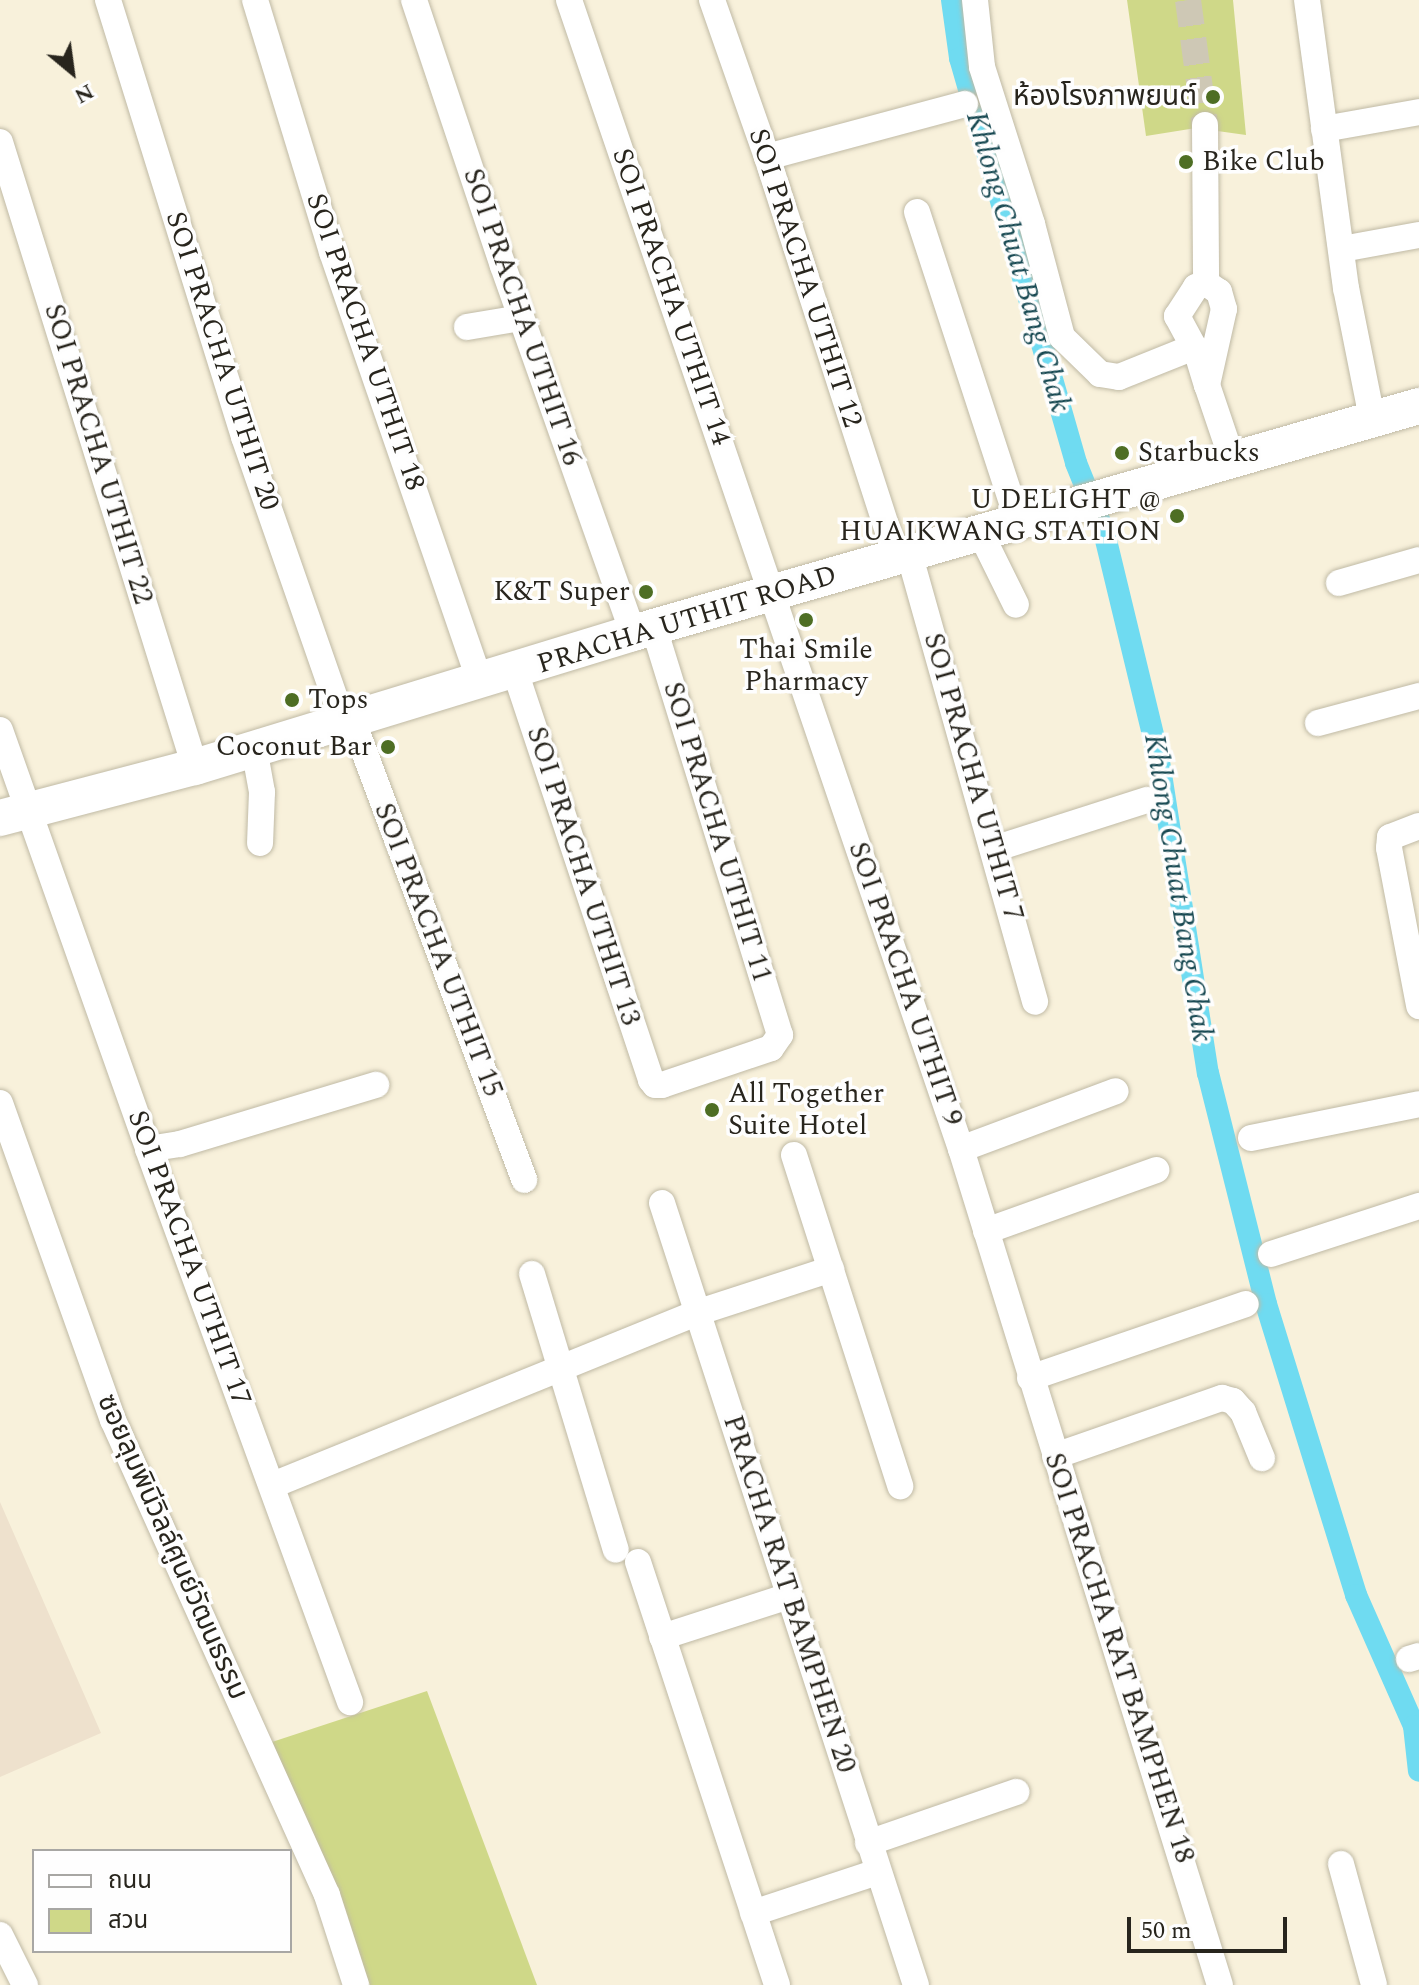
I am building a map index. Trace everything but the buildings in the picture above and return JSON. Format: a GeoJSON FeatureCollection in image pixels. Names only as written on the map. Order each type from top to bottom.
{"type":"FeatureCollection","features":[{"type":"Feature","properties":{"kind":"main road","name":"PRACHA UTHIT ROAD"},"geometry":{"type":"LineString","coordinates":[[14,816],[195,767],[1115,492],[1419,406]]}},
{"type":"Feature","properties":{"kind":"street","name":"SOI PRACHA UTHIT 20"},"geometry":{"type":"LineString","coordinates":[[108,0],[244,437],[347,720]]}},
{"type":"Feature","properties":{"kind":"street","name":"SOI PRACHA UTHIT 18"},"geometry":{"type":"LineString","coordinates":[[255,0],[332,252],[480,682]]}},
{"type":"Feature","properties":{"kind":"street","name":"SOI PRACHA UTHIT 16"},"geometry":{"type":"LineString","coordinates":[[414,0],[521,318],[644,631]]}},
{"type":"Feature","properties":{"kind":"street","name":"SOI PRACHA UTHIT 14"},"geometry":{"type":"LineString","coordinates":[[569,0],[772,594]]}},
{"type":"Feature","properties":{"kind":"street","name":"SOI PRACHA UTHIT 12"},"geometry":{"type":"LineString","coordinates":[[712,0],[903,555]]}},
{"type":"Feature","properties":{"kind":"street"},"geometry":{"type":"LineString","coordinates":[[975,0],[986,79],[1032,224],[1062,337],[1079,358],[1100,374],[1119,377],[1194,347]]}},
{"type":"Feature","properties":{"kind":"street"},"geometry":{"type":"LineString","coordinates":[[1315,1],[1324,129],[1346,288],[1372,418]]}},
{"type":"Feature","properties":{"kind":"street"},"geometry":{"type":"LineString","coordinates":[[767,157],[965,104]]}},
{"type":"Feature","properties":{"kind":"street"},"geometry":{"type":"LineString","coordinates":[[1324,129],[1419,112]]}},
{"type":"Feature","properties":{"kind":"street"},"geometry":{"type":"LineString","coordinates":[[1205,125],[1206,283]]}},
{"type":"Feature","properties":{"kind":"street","name":"SOI PRACHA UTHIT 22"},"geometry":{"type":"LineString","coordinates":[[0,142],[195,767]]}},
{"type":"Feature","properties":{"kind":"street"},"geometry":{"type":"LineString","coordinates":[[917,212],[1018,521]]}},
{"type":"Feature","properties":{"kind":"street"},"geometry":{"type":"LineString","coordinates":[[1342,249],[1419,235]]}},
{"type":"Feature","properties":{"kind":"street"},"geometry":{"type":"LineString","coordinates":[[1206,283],[1196,287],[1177,316],[1194,347],[1232,459]]}},
{"type":"Feature","properties":{"kind":"street"},"geometry":{"type":"LineString","coordinates":[[1206,283],[1219,292],[1224,309],[1207,385]]}},
{"type":"Feature","properties":{"kind":"street"},"geometry":{"type":"LineString","coordinates":[[467,327],[521,318]]}},
{"type":"Feature","properties":{"kind":"street"},"geometry":{"type":"LineString","coordinates":[[980,532],[1016,605]]}},
{"type":"Feature","properties":{"kind":"street","name":"SOI PRACHA UTHIT 7"},"geometry":{"type":"LineString","coordinates":[[903,555],[994,849],[1035,1002]]}},
{"type":"Feature","properties":{"kind":"street"},"geometry":{"type":"LineString","coordinates":[[1339,583],[1419,560]]}},
{"type":"Feature","properties":{"kind":"street","name":"SOI PRACHA UTHIT 9"},"geometry":{"type":"LineString","coordinates":[[772,594],[961,1149],[1030,1378]]}},
{"type":"Feature","properties":{"kind":"street","name":"SOI PRACHA UTHIT 11"},"geometry":{"type":"LineString","coordinates":[[644,631],[780,1035],[771,1048],[662,1085],[651,1080]]}},
{"type":"Feature","properties":{"kind":"street","name":"SOI PRACHA UTHIT 13"},"geometry":{"type":"LineString","coordinates":[[515,671],[651,1080]]}},
{"type":"Feature","properties":{"kind":"street"},"geometry":{"type":"LineString","coordinates":[[1318,723],[1419,696]]}},
{"type":"Feature","properties":{"kind":"street","name":"SOI PRACHA UTHIT 15"},"geometry":{"type":"LineString","coordinates":[[347,720],[524,1180]]}},
{"type":"Feature","properties":{"kind":"street","name":"SOI PRACHA UTHIT 17"},"geometry":{"type":"LineString","coordinates":[[0,730],[14,816],[148,1149],[350,1702]]}},
{"type":"Feature","properties":{"kind":"street"},"geometry":{"type":"LineString","coordinates":[[254,748],[262,792],[260,843]]}},
{"type":"Feature","properties":{"kind":"street"},"geometry":{"type":"LineString","coordinates":[[994,849],[1147,800]]}},
{"type":"Feature","properties":{"kind":"street"},"geometry":{"type":"LineString","coordinates":[[1419,826],[1390,837],[1419,1006]]}},
{"type":"Feature","properties":{"kind":"street"},"geometry":{"type":"LineString","coordinates":[[148,1149],[180,1144],[376,1085]]}},
{"type":"Feature","properties":{"kind":"street"},"geometry":{"type":"LineString","coordinates":[[961,1149],[1116,1091]]}},
{"type":"Feature","properties":{"kind":"street","name":"ซอยลุมพินีวิลล์ศูนย์วัฒนธรรม"},"geometry":{"type":"LineString","coordinates":[[0,1103],[113,1420],[327,1895],[356,1985]]}},
{"type":"Feature","properties":{"kind":"street"},"geometry":{"type":"LineString","coordinates":[[1251,1138],[1419,1104]]}},
{"type":"Feature","properties":{"kind":"street"},"geometry":{"type":"LineString","coordinates":[[794,1155],[900,1486]]}},
{"type":"Feature","properties":{"kind":"street"},"geometry":{"type":"LineString","coordinates":[[986,1231],[1156,1170]]}},
{"type":"Feature","properties":{"kind":"street","name":"PRACHA RAT BAMPHEN 20"},"geometry":{"type":"LineString","coordinates":[[662,1203],[916,1985]]}},
{"type":"Feature","properties":{"kind":"street"},"geometry":{"type":"LineString","coordinates":[[1271,1254],[1419,1206]]}},
{"type":"Feature","properties":{"kind":"street"},"geometry":{"type":"LineString","coordinates":[[273,1485],[699,1312],[831,1269]]}},
{"type":"Feature","properties":{"kind":"street"},"geometry":{"type":"LineString","coordinates":[[532,1274],[557,1368],[627,1556],[662,1637],[777,1985]]}},
{"type":"Feature","properties":{"kind":"street"},"geometry":{"type":"LineString","coordinates":[[1030,1378],[1246,1304]]}},
{"type":"Feature","properties":{"kind":"street","name":"SOI PRACHA RAT BAMPHEN 18"},"geometry":{"type":"LineString","coordinates":[[1030,1378],[1220,1985]]}},
{"type":"Feature","properties":{"kind":"street"},"geometry":{"type":"LineString","coordinates":[[1055,1456],[1222,1398],[1233,1401],[1243,1412],[1262,1458]]}},
{"type":"Feature","properties":{"kind":"street"},"geometry":{"type":"LineString","coordinates":[[662,1637],[789,1596]]}},
{"type":"Feature","properties":{"kind":"street"},"geometry":{"type":"LineString","coordinates":[[868,1843],[1016,1792]]}},
{"type":"Feature","properties":{"kind":"street"},"geometry":{"type":"LineString","coordinates":[[1341,1864],[1374,1985]]}},
{"type":"Feature","properties":{"kind":"street"},"geometry":{"type":"LineString","coordinates":[[753,1913],[877,1872]]}},
{"type":"Feature","properties":{"kind":"street"},"geometry":{"type":"LineString","coordinates":[[0,1935],[25,1985]]}},
{"type":"Feature","properties":{"kind":"shaded area"},"geometry":{"type":"Polygon","coordinates":[[[0,1502],[101,1733],[0,1777],[0,1502]]]}},
{"type":"Feature","properties":{"kind":"green space"},"geometry":{"type":"Polygon","coordinates":[[[1127,0],[1233,0],[1246,135],[1196,128],[1146,136],[1127,0]]]}},
{"type":"Feature","properties":{"kind":"green space"},"geometry":{"type":"Polygon","coordinates":[[[427,1691],[537,1985],[366,1985],[269,1743],[427,1691]]]}},
{"type":"Feature","properties":{"kind":"waterway","name":"Khlong Chuat Bang Chak"},"geometry":{"type":"LineString","coordinates":[[952,0],[960,58],[1076,463],[1104,532],[1158,755],[1208,1073],[1266,1304],[1356,1595],[1414,1726],[1419,1771]]}},
{"type":"Feature","properties":{"kind":"tunnel"},"geometry":{"type":"LineString","coordinates":[[1188,0],[1205,125]]}},
{"type":"Feature","properties":{"kind":"place","name":"ห้องโรงภาพยนต์"},"geometry":{"type":"Point","coordinates":[1213,97]}},
{"type":"Feature","properties":{"kind":"place","name":"Bike Club"},"geometry":{"type":"Point","coordinates":[1186,162]}},
{"type":"Feature","properties":{"kind":"place","name":"Starbucks"},"geometry":{"type":"Point","coordinates":[1122,453]}},
{"type":"Feature","properties":{"kind":"place","name":"U DELIGHT @ HUAIKWANG STATION"},"geometry":{"type":"Point","coordinates":[1177,516]}},
{"type":"Feature","properties":{"kind":"place","name":"K&T Super"},"geometry":{"type":"Point","coordinates":[646,592]}},
{"type":"Feature","properties":{"kind":"place","name":"Thai Smile Pharmacy"},"geometry":{"type":"Point","coordinates":[806,620]}},
{"type":"Feature","properties":{"kind":"place","name":"Tops"},"geometry":{"type":"Point","coordinates":[292,700]}},
{"type":"Feature","properties":{"kind":"place","name":"Coconut Bar"},"geometry":{"type":"Point","coordinates":[388,747]}},
{"type":"Feature","properties":{"kind":"place","name":"All Together Suite Hotel"},"geometry":{"type":"Point","coordinates":[712,1110]}}]}
